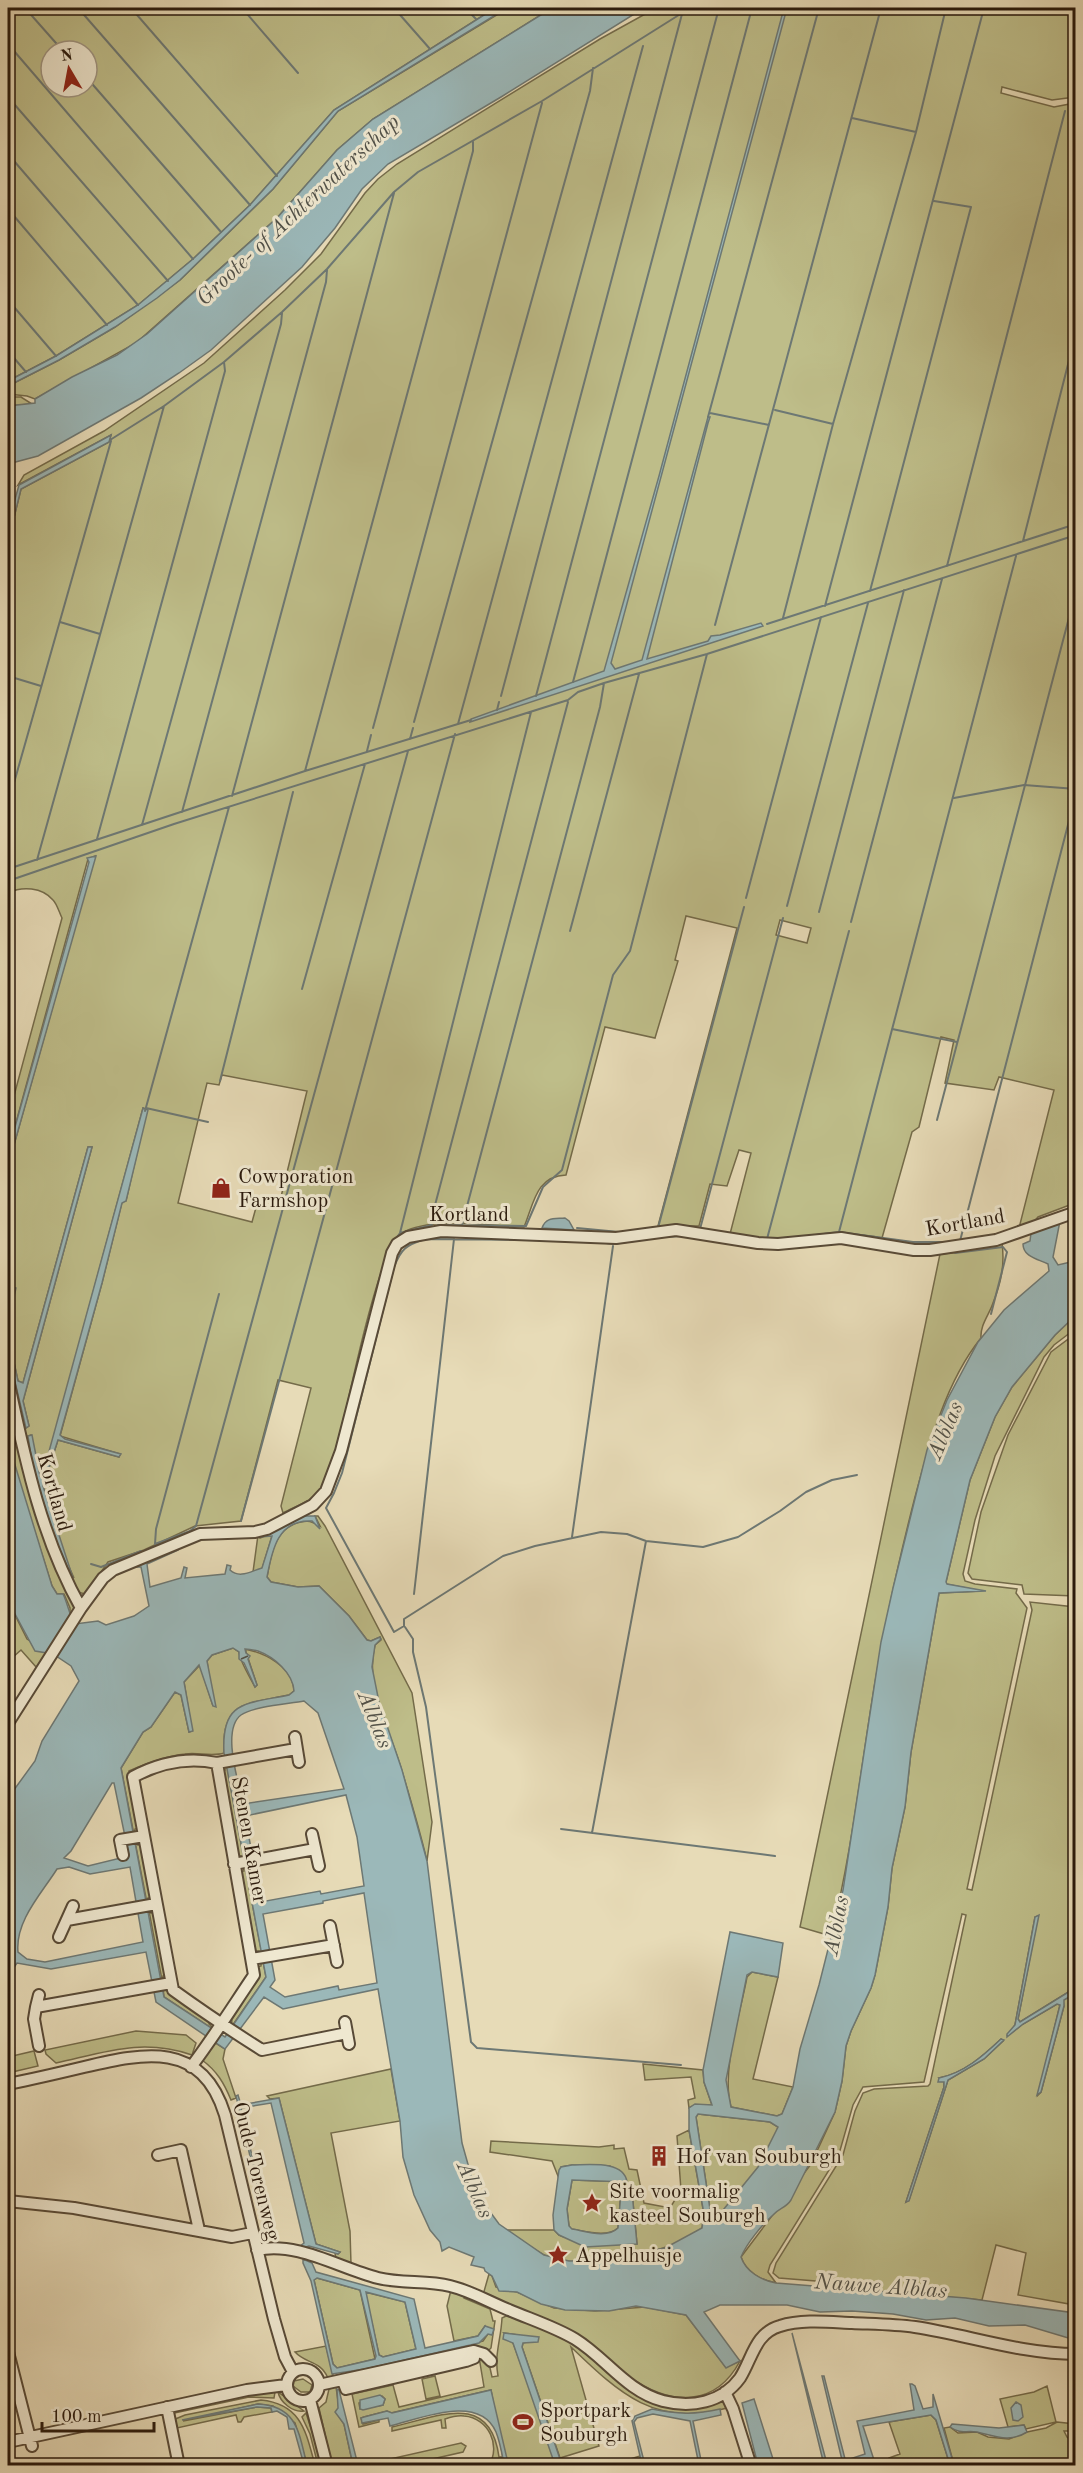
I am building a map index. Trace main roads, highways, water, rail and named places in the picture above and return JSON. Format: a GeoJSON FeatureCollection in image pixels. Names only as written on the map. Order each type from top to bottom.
{"type":"FeatureCollection","features":[{"type":"Feature","properties":{"kind":"water"},"geometry":{"type":"Polygon","coordinates":[[[495,8],[507,8],[338,111],[273,189],[180,280],[157,298],[115,327],[59,360],[8,386],[8,381],[56,356],[138,305],[193,259],[250,205],[334,110],[495,8]]]}},
{"type":"Feature","properties":{"kind":"water","name":"Groote- of Achterwaterschap"},"geometry":{"type":"Polygon","coordinates":[[[552,8],[644,8],[388,164],[362,189],[335,228],[302,267],[211,350],[179,373],[141,398],[38,456],[8,464],[8,406],[35,403],[35,399],[72,377],[117,355],[147,334],[277,218],[337,150],[373,119],[552,8]]]}},
{"type":"Feature","properties":{"kind":"water"},"geometry":{"type":"Polygon","coordinates":[[[784,8],[787,8],[611,663],[615,669],[642,660],[708,417],[710,417],[647,659],[708,641],[711,636],[761,623],[763,626],[470,722],[471,719],[604,671],[659,476],[784,8]]]}},
{"type":"Feature","properties":{"kind":"water"},"geometry":{"type":"Polygon","coordinates":[[[111,435],[109,442],[21,489],[8,542],[8,524],[19,485],[111,435]]]}},
{"type":"Feature","properties":{"kind":"water"},"geometry":{"type":"Polygon","coordinates":[[[96,856],[8,1166],[8,1152],[89,862],[87,858],[96,856]]]}},
{"type":"Feature","properties":{"kind":"water"},"geometry":{"type":"Polygon","coordinates":[[[143,1108],[148,1110],[126,1201],[122,1203],[60,1435],[65,1439],[121,1454],[119,1457],[58,1440],[43,1486],[73,1578],[58,1546],[45,1508],[34,1471],[28,1436],[32,1435],[42,1477],[143,1108]]]}},
{"type":"Feature","properties":{"kind":"water"},"geometry":{"type":"Polygon","coordinates":[[[88,1147],[92,1147],[23,1401],[29,1426],[26,1428],[9,1357],[12,1353],[18,1381],[23,1383],[88,1147]]]}},
{"type":"Feature","properties":{"kind":"water"},"geometry":{"type":"Polygon","coordinates":[[[565,1218],[574,1230],[542,1228],[548,1220],[565,1218]]]}},
{"type":"Feature","properties":{"kind":"water","name":"Alblas"},"geometry":{"type":"Polygon","coordinates":[[[1060,1221],[1053,1257],[1058,1265],[1075,1261],[1075,1316],[1055,1335],[1012,1387],[995,1417],[970,1480],[946,1582],[986,1591],[939,1593],[911,1752],[905,1807],[892,1868],[888,1907],[875,1975],[846,2046],[842,2081],[835,2112],[791,2200],[759,2229],[741,2257],[746,2267],[755,2274],[776,2283],[966,2298],[1075,2313],[1075,2340],[1025,2325],[989,2326],[955,2318],[926,2320],[893,2314],[852,2311],[820,2312],[787,2305],[720,2305],[704,2312],[740,2361],[726,2368],[686,2315],[636,2306],[609,2311],[565,2310],[541,2304],[517,2292],[499,2291],[492,2276],[484,2268],[471,2265],[474,2257],[449,2247],[442,2251],[440,2242],[430,2230],[414,2195],[403,2157],[400,2121],[378,1989],[283,2009],[264,1997],[225,2049],[156,2002],[146,1952],[51,1969],[17,1963],[8,1976],[8,1798],[35,1761],[42,1741],[79,1681],[71,1666],[53,1654],[35,1651],[8,1601],[8,1442],[52,1586],[57,1594],[63,1594],[75,1624],[98,1621],[106,1625],[134,1616],[149,1606],[141,1567],[132,1567],[177,1546],[178,1550],[147,1564],[150,1587],[181,1578],[184,1567],[187,1568],[185,1578],[225,1574],[227,1565],[231,1566],[230,1570],[238,1574],[246,1574],[262,1568],[272,1536],[260,1537],[300,1516],[315,1516],[320,1529],[312,1521],[291,1525],[284,1531],[274,1547],[267,1577],[271,1582],[298,1587],[319,1586],[349,1616],[367,1640],[371,1641],[380,1637],[381,1639],[375,1645],[372,1667],[379,1702],[402,1770],[427,1861],[462,2143],[471,2175],[488,2209],[499,2224],[544,2255],[569,2261],[599,2261],[665,2248],[702,2228],[704,2214],[689,2130],[689,2108],[695,2104],[712,2105],[704,2082],[703,2070],[730,1932],[783,1943],[778,1977],[752,1972],[747,1975],[726,2080],[731,2107],[777,2116],[782,2114],[793,2087],[800,2049],[843,1890],[881,1642],[927,1450],[947,1400],[978,1342],[1004,1310],[1049,1271],[1048,1264],[1032,1257],[1024,1248],[1023,1244],[1030,1241],[1031,1233],[1060,1221]],[[233,1648],[212,1655],[207,1661],[216,1707],[213,1706],[199,1665],[184,1682],[193,1731],[189,1732],[181,1695],[175,1692],[151,1727],[143,1732],[121,1768],[164,1997],[225,2037],[266,1977],[224,1753],[224,1736],[227,1723],[239,1708],[260,1700],[289,1695],[294,1691],[293,1684],[282,1666],[258,1651],[245,1649],[250,1656],[248,1659],[257,1685],[255,1687],[244,1663],[239,1659],[239,1652],[233,1648]],[[304,1701],[254,1709],[241,1715],[235,1722],[232,1732],[235,1771],[243,1804],[344,1789],[318,1713],[304,1701]],[[114,1783],[71,1851],[64,1858],[88,1866],[129,1856],[114,1783]],[[346,1795],[245,1816],[261,1902],[320,1891],[321,1894],[364,1886],[357,1837],[346,1795]],[[69,1867],[57,1869],[25,1918],[18,1941],[18,1952],[27,1959],[45,1962],[143,1942],[130,1867],[90,1874],[69,1867]],[[364,1893],[323,1901],[323,1903],[263,1914],[275,1980],[270,1987],[285,1997],[338,1986],[339,1990],[377,1983],[364,1893]],[[698,2114],[696,2117],[710,2209],[719,2215],[758,2167],[778,2127],[770,2122],[698,2114]]]}},
{"type":"Feature","properties":{"kind":"water"},"geometry":{"type":"Polygon","coordinates":[[[13,1287],[16,1288],[9,1319],[12,1339],[10,1348],[8,1348],[8,1301],[13,1287]]]}},
{"type":"Feature","properties":{"kind":"water"},"geometry":{"type":"Polygon","coordinates":[[[1039,1915],[1018,2019],[1020,2022],[1075,1988],[1076,1993],[1064,2000],[1041,2092],[1037,2095],[1060,2005],[1057,2004],[1023,2024],[1007,2037],[1007,2034],[1015,2025],[1035,1917],[1039,1915]]]}},
{"type":"Feature","properties":{"kind":"water"},"geometry":{"type":"Polygon","coordinates":[[[1001,2039],[1004,2040],[984,2059],[948,2080],[909,2201],[906,2202],[944,2087],[944,2082],[938,2082],[939,2078],[965,2068],[1001,2039]]]}},
{"type":"Feature","properties":{"kind":"water"},"geometry":{"type":"Polygon","coordinates":[[[238,2095],[241,2105],[279,2098],[316,2244],[340,2252],[338,2254],[309,2246],[302,2248],[289,2245],[300,2246],[304,2243],[271,2103],[241,2108],[271,2238],[269,2238],[236,2096],[238,2095]]]}},
{"type":"Feature","properties":{"kind":"water"},"geometry":{"type":"Polygon","coordinates":[[[572,2165],[612,2167],[624,2175],[627,2182],[572,2180],[567,2209],[569,2226],[572,2229],[602,2234],[613,2231],[618,2228],[621,2192],[630,2190],[637,2244],[585,2247],[559,2235],[554,2230],[553,2215],[559,2170],[561,2167],[572,2165]]]}},
{"type":"Feature","properties":{"kind":"water"},"geometry":{"type":"Polygon","coordinates":[[[303,2259],[312,2263],[316,2272],[414,2299],[425,2348],[478,2336],[485,2326],[494,2329],[492,2335],[488,2334],[479,2343],[365,2369],[332,2374],[311,2281],[303,2259]],[[317,2278],[314,2280],[333,2364],[337,2368],[375,2359],[360,2290],[317,2278]],[[366,2292],[379,2355],[383,2357],[416,2349],[405,2302],[366,2292]]]}},
{"type":"Feature","properties":{"kind":"water"},"geometry":{"type":"Polygon","coordinates":[[[504,2333],[539,2337],[538,2342],[523,2343],[522,2347],[562,2465],[555,2465],[513,2343],[503,2339],[504,2333]]]}},
{"type":"Feature","properties":{"kind":"water"},"geometry":{"type":"Polygon","coordinates":[[[792,2333],[827,2464],[842,2460],[822,2376],[824,2376],[845,2459],[865,2454],[857,2421],[914,2410],[910,2384],[912,2384],[915,2386],[923,2409],[933,2407],[933,2394],[954,2465],[950,2465],[936,2420],[931,2415],[863,2426],[874,2460],[856,2465],[824,2465],[792,2333]]]}},
{"type":"Feature","properties":{"kind":"water"},"geometry":{"type":"Polygon","coordinates":[[[337,2389],[358,2465],[353,2465],[344,2424],[335,2412],[338,2408],[337,2389]]]}},
{"type":"Feature","properties":{"kind":"water"},"geometry":{"type":"Polygon","coordinates":[[[491,2390],[508,2463],[504,2464],[496,2432],[488,2420],[476,2414],[463,2411],[448,2412],[390,2426],[388,2418],[362,2423],[361,2418],[387,2411],[392,2413],[491,2390]]]}},
{"type":"Feature","properties":{"kind":"water"},"geometry":{"type":"Polygon","coordinates":[[[380,2395],[385,2399],[383,2405],[360,2409],[360,2400],[380,2395]]]}},
{"type":"Feature","properties":{"kind":"water"},"geometry":{"type":"Polygon","coordinates":[[[754,2399],[773,2459],[785,2465],[758,2465],[742,2403],[754,2399]]]}},
{"type":"Feature","properties":{"kind":"water"},"geometry":{"type":"Polygon","coordinates":[[[1016,2402],[1021,2405],[1023,2417],[1018,2421],[1013,2420],[1011,2408],[1016,2402]]]}},
{"type":"Feature","properties":{"kind":"water"},"geometry":{"type":"Polygon","coordinates":[[[258,2404],[271,2406],[289,2416],[299,2433],[307,2465],[304,2465],[294,2429],[289,2429],[287,2417],[277,2411],[272,2412],[271,2408],[257,2407],[182,2420],[258,2404]]]}},
{"type":"Feature","properties":{"kind":"water"},"geometry":{"type":"Polygon","coordinates":[[[652,2409],[686,2413],[720,2409],[721,2415],[693,2421],[702,2465],[699,2465],[690,2421],[653,2414],[637,2418],[634,2422],[645,2465],[642,2465],[632,2421],[635,2416],[652,2409]]]}},
{"type":"Feature","properties":{"kind":"water"},"geometry":{"type":"Polygon","coordinates":[[[952,2424],[999,2428],[1024,2425],[1027,2432],[1015,2437],[1002,2438],[977,2432],[957,2431],[950,2427],[952,2424]]]}},
{"type":"Feature","properties":{"kind":"waterway"},"geometry":{"type":"LineString","coordinates":[[25,8],[52,39]]}},
{"type":"Feature","properties":{"kind":"waterway"},"geometry":{"type":"LineString","coordinates":[[78,8],[250,205]]}},
{"type":"Feature","properties":{"kind":"waterway"},"geometry":{"type":"LineString","coordinates":[[131,8],[277,176]]}},
{"type":"Feature","properties":{"kind":"waterway"},"geometry":{"type":"LineString","coordinates":[[242,8],[298,73]]}},
{"type":"Feature","properties":{"kind":"waterway"},"geometry":{"type":"LineString","coordinates":[[394,8],[430,49]]}},
{"type":"Feature","properties":{"kind":"waterway"},"geometry":{"type":"LineString","coordinates":[[465,8],[476,19]]}},
{"type":"Feature","properties":{"kind":"waterway"},"geometry":{"type":"LineString","coordinates":[[110,440],[164,406],[224,362],[282,312],[327,269],[394,192],[418,172],[542,101],[690,8]]}},
{"type":"Feature","properties":{"kind":"waterway"},"geometry":{"type":"LineString","coordinates":[[536,696],[719,8]]}},
{"type":"Feature","properties":{"kind":"waterway"},"geometry":{"type":"LineString","coordinates":[[573,682],[752,8]]}},
{"type":"Feature","properties":{"kind":"waterway"},"geometry":{"type":"LineString","coordinates":[[708,417],[819,8]]}},
{"type":"Feature","properties":{"kind":"waterway"},"geometry":{"type":"LineString","coordinates":[[715,625],[881,8]]}},
{"type":"Feature","properties":{"kind":"waterway"},"geometry":{"type":"LineString","coordinates":[[783,618],[833,424],[916,132],[946,8]]}},
{"type":"Feature","properties":{"kind":"waterway"},"geometry":{"type":"LineString","coordinates":[[825,606],[984,8]]}},
{"type":"Feature","properties":{"kind":"waterway"},"geometry":{"type":"LineString","coordinates":[[501,696],[682,14]]}},
{"type":"Feature","properties":{"kind":"waterway"},"geometry":{"type":"LineString","coordinates":[[8,44],[193,259]]}},
{"type":"Feature","properties":{"kind":"waterway"},"geometry":{"type":"LineString","coordinates":[[458,724],[643,46]]}},
{"type":"Feature","properties":{"kind":"waterway"},"geometry":{"type":"LineString","coordinates":[[414,722],[590,91],[593,68]]}},
{"type":"Feature","properties":{"kind":"waterway"},"geometry":{"type":"LineString","coordinates":[[1074,88],[1076,83]]}},
{"type":"Feature","properties":{"kind":"waterway"},"geometry":{"type":"LineString","coordinates":[[99,92],[221,232]]}},
{"type":"Feature","properties":{"kind":"waterway"},"geometry":{"type":"LineString","coordinates":[[8,97],[168,281]]}},
{"type":"Feature","properties":{"kind":"waterway"},"geometry":{"type":"LineString","coordinates":[[373,728],[542,103]]}},
{"type":"Feature","properties":{"kind":"waterway"},"geometry":{"type":"LineString","coordinates":[[947,566],[1065,111]]}},
{"type":"Feature","properties":{"kind":"waterway"},"geometry":{"type":"LineString","coordinates":[[852,118],[916,132]]}},
{"type":"Feature","properties":{"kind":"waterway"},"geometry":{"type":"LineString","coordinates":[[305,771],[473,151],[473,142]]}},
{"type":"Feature","properties":{"kind":"waterway"},"geometry":{"type":"LineString","coordinates":[[8,154],[138,305]]}},
{"type":"Feature","properties":{"kind":"waterway"},"geometry":{"type":"LineString","coordinates":[[232,796],[394,193]]}},
{"type":"Feature","properties":{"kind":"waterway"},"geometry":{"type":"LineString","coordinates":[[870,591],[971,207],[934,201]]}},
{"type":"Feature","properties":{"kind":"waterway"},"geometry":{"type":"LineString","coordinates":[[8,209],[107,325]]}},
{"type":"Feature","properties":{"kind":"waterway"},"geometry":{"type":"LineString","coordinates":[[182,812],[326,282],[327,270]]}},
{"type":"Feature","properties":{"kind":"waterway"},"geometry":{"type":"LineString","coordinates":[[8,300],[56,356]]}},
{"type":"Feature","properties":{"kind":"waterway"},"geometry":{"type":"LineString","coordinates":[[142,825],[281,324],[282,313]]}},
{"type":"Feature","properties":{"kind":"waterway"},"geometry":{"type":"LineString","coordinates":[[1023,541],[1076,333]]}},
{"type":"Feature","properties":{"kind":"waterway"},"geometry":{"type":"LineString","coordinates":[[8,351],[26,372]]}},
{"type":"Feature","properties":{"kind":"waterway"},"geometry":{"type":"LineString","coordinates":[[97,839],[225,371],[224,362]]}},
{"type":"Feature","properties":{"kind":"waterway"},"geometry":{"type":"LineString","coordinates":[[37,860],[164,406]]}},
{"type":"Feature","properties":{"kind":"waterway"},"geometry":{"type":"LineString","coordinates":[[775,410],[833,424]]}},
{"type":"Feature","properties":{"kind":"waterway"},"geometry":{"type":"LineString","coordinates":[[710,413],[769,425]]}},
{"type":"Feature","properties":{"kind":"waterway"},"geometry":{"type":"LineString","coordinates":[[8,804],[111,441]]}},
{"type":"Feature","properties":{"kind":"waterway"},"geometry":{"type":"LineString","coordinates":[[8,490],[8,496]]}},
{"type":"Feature","properties":{"kind":"waterway"},"geometry":{"type":"LineString","coordinates":[[767,624],[1076,524]]}},
{"type":"Feature","properties":{"kind":"waterway"},"geometry":{"type":"LineString","coordinates":[[8,881],[174,824],[568,700],[578,692],[604,683],[707,654],[1076,535]]}},
{"type":"Feature","properties":{"kind":"waterway"},"geometry":{"type":"LineString","coordinates":[[839,1232],[1016,556]]}},
{"type":"Feature","properties":{"kind":"waterway"},"geometry":{"type":"LineString","coordinates":[[851,922],[942,579]]}},
{"type":"Feature","properties":{"kind":"waterway"},"geometry":{"type":"LineString","coordinates":[[819,912],[904,590]]}},
{"type":"Feature","properties":{"kind":"waterway"},"geometry":{"type":"LineString","coordinates":[[937,1120],[1076,591]]}},
{"type":"Feature","properties":{"kind":"waterway"},"geometry":{"type":"LineString","coordinates":[[787,906],[868,603]]}},
{"type":"Feature","properties":{"kind":"waterway"},"geometry":{"type":"LineString","coordinates":[[746,898],[821,617]]}},
{"type":"Feature","properties":{"kind":"waterway"},"geometry":{"type":"LineString","coordinates":[[60,622],[100,634]]}},
{"type":"Feature","properties":{"kind":"waterway"},"geometry":{"type":"LineString","coordinates":[[438,1225],[526,1226],[543,1187],[562,1170],[613,975],[630,951],[707,654]]}},
{"type":"Feature","properties":{"kind":"waterway"},"geometry":{"type":"LineString","coordinates":[[570,931],[639,674]]}},
{"type":"Feature","properties":{"kind":"waterway"},"geometry":{"type":"LineString","coordinates":[[8,676],[41,686]]}},
{"type":"Feature","properties":{"kind":"waterway"},"geometry":{"type":"LineString","coordinates":[[462,1225],[600,707],[604,683]]}},
{"type":"Feature","properties":{"kind":"waterway"},"geometry":{"type":"LineString","coordinates":[[497,710],[499,702]]}},
{"type":"Feature","properties":{"kind":"waterway"},"geometry":{"type":"LineString","coordinates":[[430,1224],[568,702]]}},
{"type":"Feature","properties":{"kind":"waterway"},"geometry":{"type":"LineString","coordinates":[[400,1233],[531,712]]}},
{"type":"Feature","properties":{"kind":"waterway"},"geometry":{"type":"LineString","coordinates":[[8,869],[305,771],[471,720]]}},
{"type":"Feature","properties":{"kind":"waterway"},"geometry":{"type":"LineString","coordinates":[[410,739],[413,728]]}},
{"type":"Feature","properties":{"kind":"waterway"},"geometry":{"type":"LineString","coordinates":[[241,1521],[455,734]]}},
{"type":"Feature","properties":{"kind":"waterway"},"geometry":{"type":"LineString","coordinates":[[367,751],[371,735]]}},
{"type":"Feature","properties":{"kind":"waterway"},"geometry":{"type":"LineString","coordinates":[[219,1294],[156,1529],[155,1544],[190,1531],[196,1526],[408,751]]}},
{"type":"Feature","properties":{"kind":"waterway"},"geometry":{"type":"LineString","coordinates":[[302,989],[365,764]]}},
{"type":"Feature","properties":{"kind":"waterway"},"geometry":{"type":"LineString","coordinates":[[954,798],[1024,785],[1076,789]]}},
{"type":"Feature","properties":{"kind":"waterway"},"geometry":{"type":"LineString","coordinates":[[220,1081],[293,792]]}},
{"type":"Feature","properties":{"kind":"waterway"},"geometry":{"type":"LineString","coordinates":[[960,1241],[1076,794]]}},
{"type":"Feature","properties":{"kind":"waterway"},"geometry":{"type":"LineString","coordinates":[[145,1111],[229,807]]}},
{"type":"Feature","properties":{"kind":"waterway"},"geometry":{"type":"LineString","coordinates":[[658,1228],[744,907]]}},
{"type":"Feature","properties":{"kind":"waterway"},"geometry":{"type":"LineString","coordinates":[[700,1229],[783,918]]}},
{"type":"Feature","properties":{"kind":"waterway"},"geometry":{"type":"LineString","coordinates":[[767,1239],[849,931]]}},
{"type":"Feature","properties":{"kind":"waterway"},"geometry":{"type":"LineString","coordinates":[[892,1029],[957,1042]]}},
{"type":"Feature","properties":{"kind":"waterway"},"geometry":{"type":"LineString","coordinates":[[146,1108],[208,1122]]}},
{"type":"Feature","properties":{"kind":"waterway"},"geometry":{"type":"LineString","coordinates":[[1069,1209],[1076,1185]]}},
{"type":"Feature","properties":{"kind":"waterway"},"geometry":{"type":"LineString","coordinates":[[395,1240],[400,1233],[432,1225]]}},
{"type":"Feature","properties":{"kind":"waterway"},"geometry":{"type":"LineString","coordinates":[[577,1228],[619,1232]]}},
{"type":"Feature","properties":{"kind":"waterway"},"geometry":{"type":"LineString","coordinates":[[800,1237],[839,1232],[913,1242],[950,1242]]}},
{"type":"Feature","properties":{"kind":"waterway"},"geometry":{"type":"LineString","coordinates":[[664,1237],[683,1236]]}},
{"type":"Feature","properties":{"kind":"waterway"},"geometry":{"type":"LineString","coordinates":[[773,1239],[795,1237]]}},
{"type":"Feature","properties":{"kind":"waterway"},"geometry":{"type":"LineString","coordinates":[[533,1240],[425,1239],[405,1248],[394,1267],[342,1473],[326,1508],[394,1632],[404,1626],[404,1619],[503,1556],[535,1546],[601,1532],[627,1534],[646,1541],[703,1547],[738,1537],[806,1492],[832,1480],[857,1475]]}},
{"type":"Feature","properties":{"kind":"waterway"},"geometry":{"type":"LineString","coordinates":[[414,1594],[454,1239]]}},
{"type":"Feature","properties":{"kind":"waterway"},"geometry":{"type":"LineString","coordinates":[[599,1242],[613,1244],[641,1240]]}},
{"type":"Feature","properties":{"kind":"waterway"},"geometry":{"type":"LineString","coordinates":[[572,1537],[613,1246]]}},
{"type":"Feature","properties":{"kind":"waterway"},"geometry":{"type":"LineString","coordinates":[[955,1253],[1003,1247],[1007,1252],[991,1314]]}},
{"type":"Feature","properties":{"kind":"waterway"},"geometry":{"type":"LineString","coordinates":[[762,1248],[780,1249]]}},
{"type":"Feature","properties":{"kind":"waterway"},"geometry":{"type":"LineString","coordinates":[[896,1252],[921,1256]]}},
{"type":"Feature","properties":{"kind":"waterway"},"geometry":{"type":"LineString","coordinates":[[334,1456],[366,1334]]}},
{"type":"Feature","properties":{"kind":"waterway"},"geometry":{"type":"LineString","coordinates":[[291,1510],[311,1500]]}},
{"type":"Feature","properties":{"kind":"waterway"},"geometry":{"type":"LineString","coordinates":[[592,1833],[646,1541]]}},
{"type":"Feature","properties":{"kind":"waterway"},"geometry":{"type":"LineString","coordinates":[[91,1564],[101,1567],[141,1551]]}},
{"type":"Feature","properties":{"kind":"waterway"},"geometry":{"type":"LineString","coordinates":[[405,1627],[413,1639],[413,1652],[426,1707],[471,2042],[477,2048],[681,2065]]}},
{"type":"Feature","properties":{"kind":"waterway"},"geometry":{"type":"LineString","coordinates":[[561,1829],[775,1856]]}},
{"type":"Feature","properties":{"kind":"place","name":"Cowporation Farmshop"},"geometry":{"type":"Point","coordinates":[221,1188]}},
{"type":"Feature","properties":{"kind":"place","name":"Hof van Souburgh"},"geometry":{"type":"Point","coordinates":[659,2156]}},
{"type":"Feature","properties":{"kind":"place","name":"Site voormalig kasteel Souburgh"},"geometry":{"type":"Point","coordinates":[592,2203]}},
{"type":"Feature","properties":{"kind":"place","name":"Appelhuisje"},"geometry":{"type":"Point","coordinates":[558,2255]}},
{"type":"Feature","properties":{"kind":"place","name":"Sportpark Souburgh"},"geometry":{"type":"Point","coordinates":[523,2422]}},
{"type":"Feature","properties":{"kind":"water label","name":"Nauwe Alblas"},"geometry":{"type":"Point","coordinates":[881,2285]}}]}
